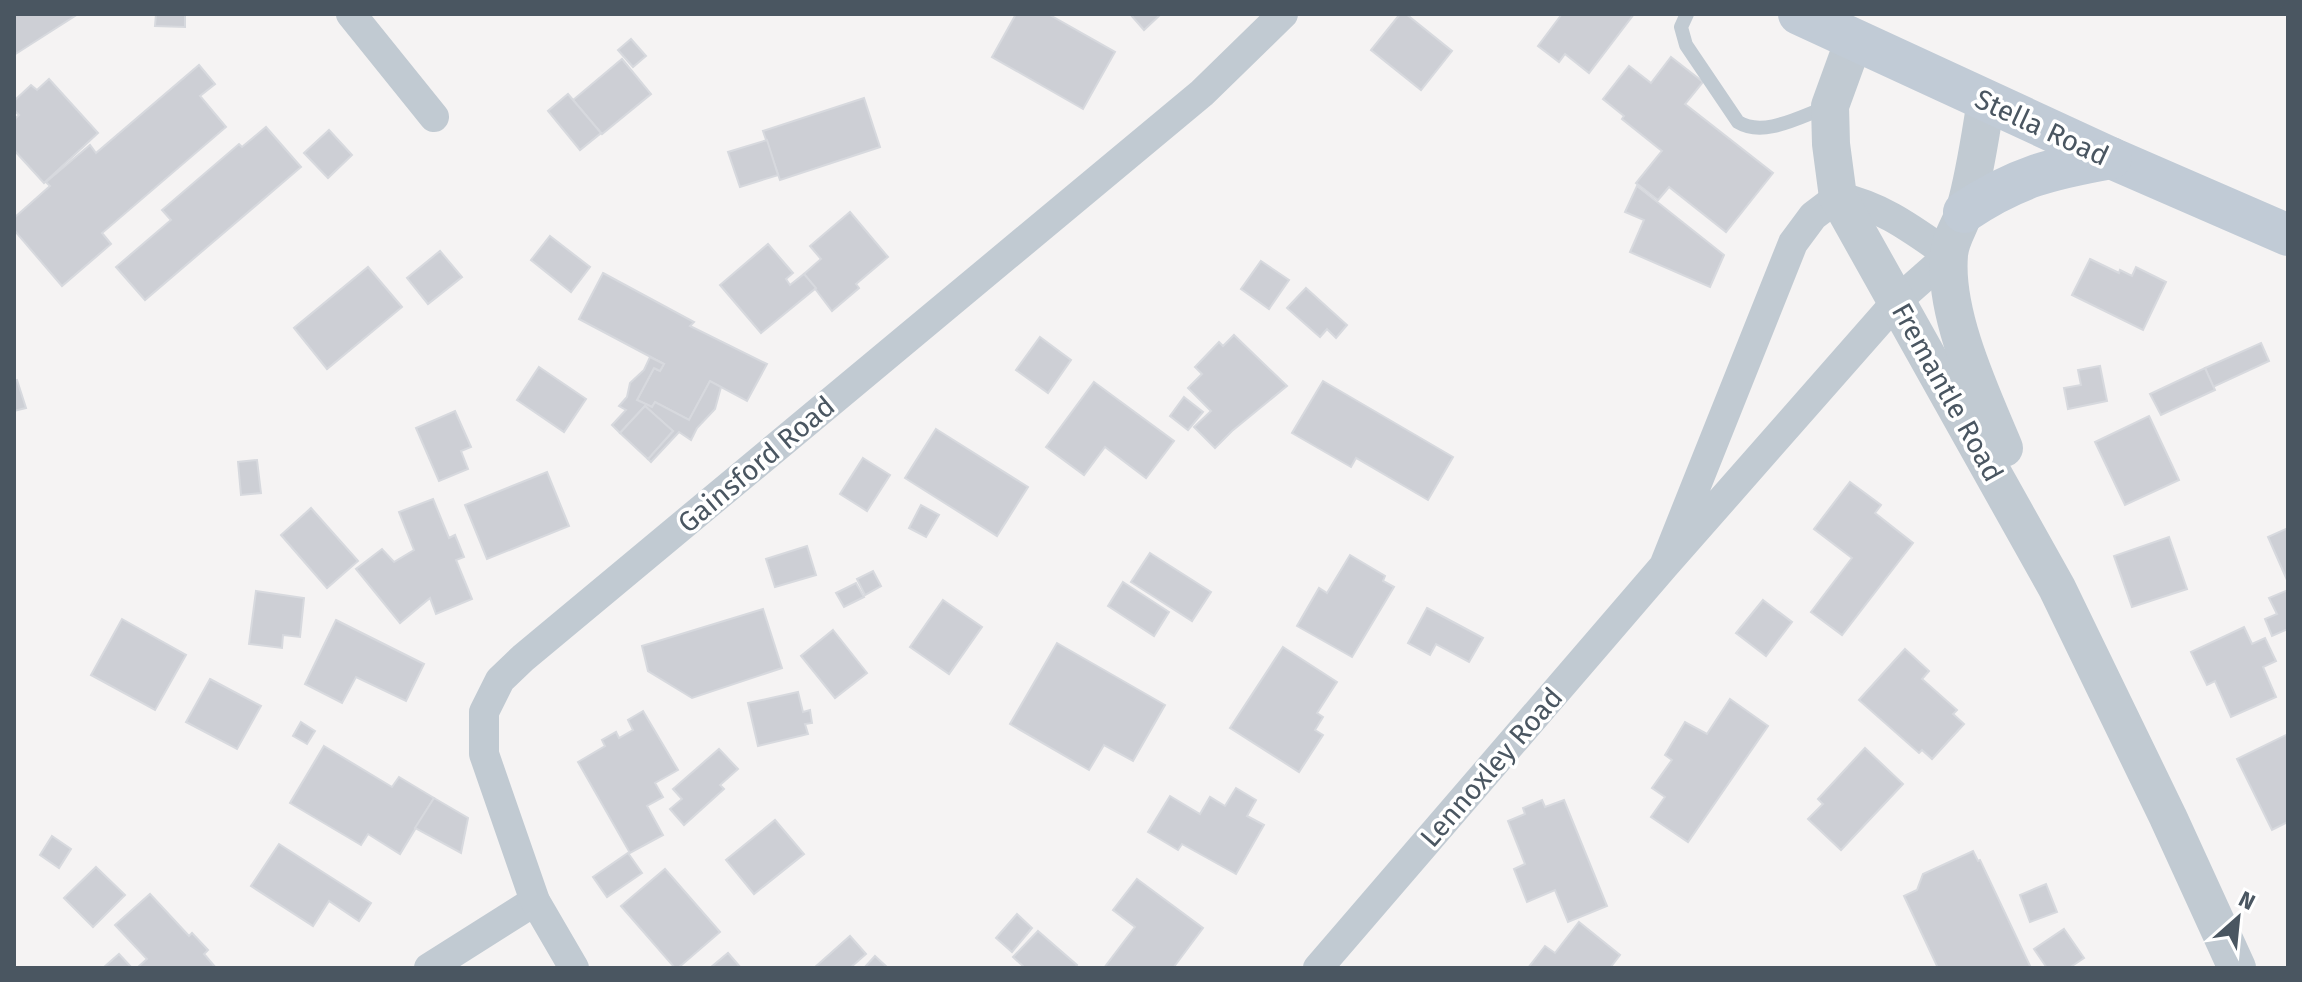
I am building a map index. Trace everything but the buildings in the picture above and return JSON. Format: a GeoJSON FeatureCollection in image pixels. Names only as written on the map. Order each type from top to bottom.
{"type":"FeatureCollection","features":[{"type":"Feature","properties":{"kind":"main road","name":"Stella Road"},"geometry":{"type":"LineString","coordinates":[[1799,14],[2111,158],[2288,235]]}},
{"type":"Feature","properties":{"kind":"main road"},"geometry":{"type":"LineString","coordinates":[[1964,212],[1995,191],[2026,177],[2111,158]]}},
{"type":"Feature","properties":{"kind":"street"},"geometry":{"type":"LineString","coordinates":[[351,14],[434,117]]}},
{"type":"Feature","properties":{"kind":"street","name":"Gainsford Road"},"geometry":{"type":"LineString","coordinates":[[574,968],[535,901],[484,754],[484,712],[500,680],[1202,93],[1283,14]]}},
{"type":"Feature","properties":{"kind":"street"},"geometry":{"type":"LineString","coordinates":[[1854,40],[1830,106],[1838,197],[1865,203],[1885,212],[1949,255]]}},
{"type":"Feature","properties":{"kind":"street","name":"Lennoxley Road"},"geometry":{"type":"LineString","coordinates":[[1318,968],[1898,300],[1949,255],[1964,212],[1986,101]]}},
{"type":"Feature","properties":{"kind":"street","name":"Lennoxley Road"},"geometry":{"type":"LineString","coordinates":[[1664,566],[1793,243],[1813,216],[1838,197]]}},
{"type":"Feature","properties":{"kind":"street","name":"Fremantle Road"},"geometry":{"type":"LineString","coordinates":[[1838,197],[2057,588],[2237,968]]}},
{"type":"Feature","properties":{"kind":"street","name":"Fremantle Road"},"geometry":{"type":"LineString","coordinates":[[1949,255],[1953,298],[1970,367],[2011,464],[2057,588]]}},
{"type":"Feature","properties":{"kind":"street"},"geometry":{"type":"LineString","coordinates":[[429,968],[535,901]]}},
{"type":"Feature","properties":{"kind":"lane"},"geometry":{"type":"LineString","coordinates":[[1687,14],[1681,27],[1686,45],[1738,122],[1745,126],[1767,128],[1830,106]]}}]}
